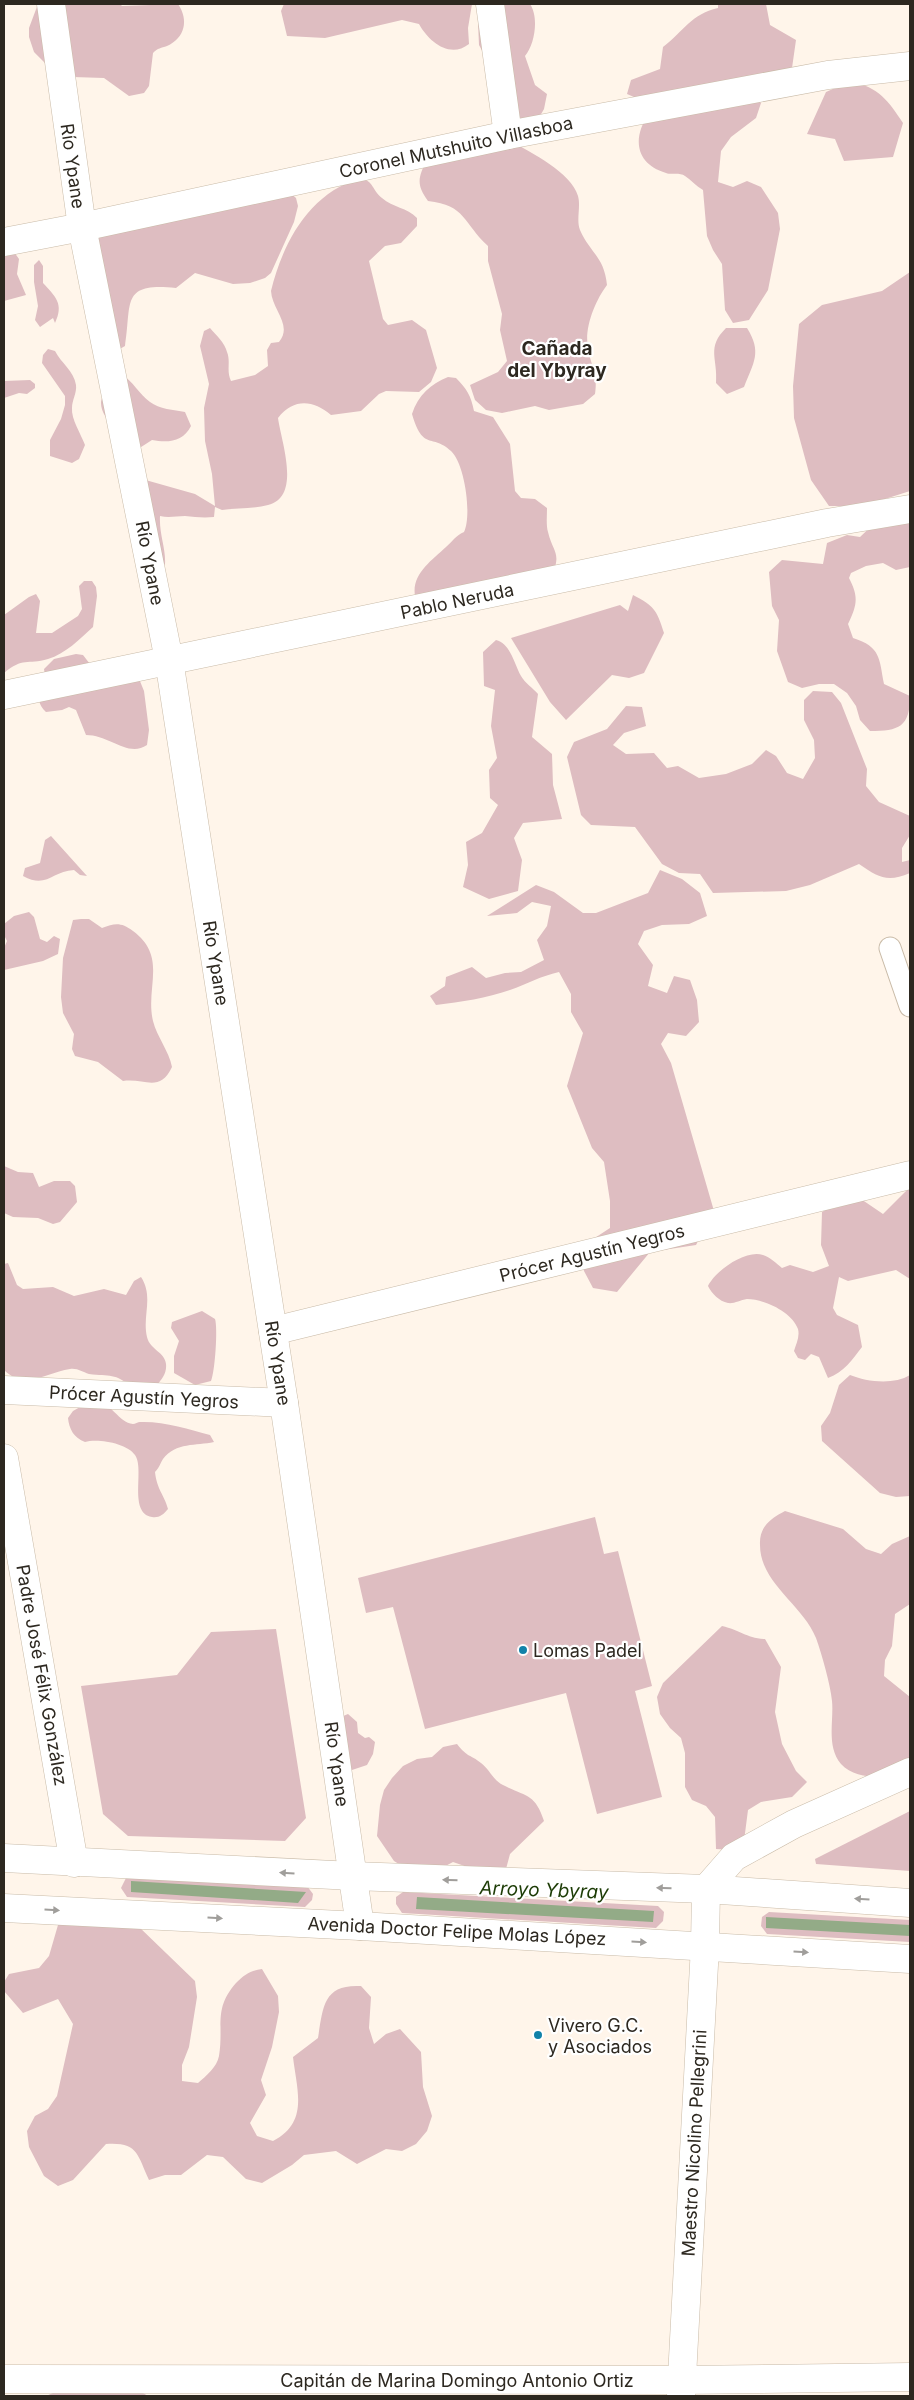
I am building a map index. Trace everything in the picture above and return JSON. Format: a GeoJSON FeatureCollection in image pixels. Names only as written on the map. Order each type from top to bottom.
{"type":"FeatureCollection","features":[{"type":"Feature","properties":{"kind":"street","name":"Río Ypane"},"geometry":{"type":"LineString","coordinates":[[51,4],[82,227],[169,660],[273,1331],[360,1926]]}},
{"type":"Feature","properties":{"kind":"street"},"geometry":{"type":"LineString","coordinates":[[490,4],[508,135]]}},
{"type":"Feature","properties":{"kind":"street","name":"Coronel Mutshuito Villasboa"},"geometry":{"type":"LineString","coordinates":[[4,242],[82,227],[508,135],[828,75],[910,66]]}},
{"type":"Feature","properties":{"kind":"street","name":"Pablo Neruda"},"geometry":{"type":"LineString","coordinates":[[4,695],[827,523],[910,509]]}},
{"type":"Feature","properties":{"kind":"street","name":"Prócer Agustín Yegros"},"geometry":{"type":"LineString","coordinates":[[273,1331],[910,1175]]}},
{"type":"Feature","properties":{"kind":"street","name":"Prócer Agustín Yegros"},"geometry":{"type":"LineString","coordinates":[[4,1390],[284,1404]]}},
{"type":"Feature","properties":{"kind":"street","name":"Padre José Félix González"},"geometry":{"type":"LineString","coordinates":[[4,1458],[74,1863]]}},
{"type":"Feature","properties":{"kind":"street"},"geometry":{"type":"LineString","coordinates":[[706,1889],[734,1857],[794,1824],[910,1772]]}},
{"type":"Feature","properties":{"kind":"street"},"geometry":{"type":"LineString","coordinates":[[4,1858],[354,1876],[706,1889],[910,1903]]}},
{"type":"Feature","properties":{"kind":"street","name":"Maestro Nicolino Pellegrini"},"geometry":{"type":"LineString","coordinates":[[681,2388],[705,1946],[706,1889]]}},
{"type":"Feature","properties":{"kind":"street","name":"Avenida Doctor Felipe Molas López"},"geometry":{"type":"LineString","coordinates":[[4,1908],[360,1926],[910,1959]]}},
{"type":"Feature","properties":{"kind":"street","name":"Capitán de Marina Domingo Antonio Ortiz"},"geometry":{"type":"LineString","coordinates":[[4,2378],[681,2388],[910,2377]]}},
{"type":"Feature","properties":{"kind":"lane"},"geometry":{"type":"LineString","coordinates":[[890,948],[910,1006]]}},
{"type":"Feature","properties":{"kind":"shaded area"},"geometry":{"type":"Polygon","coordinates":[[[38,4],[120,4],[122,6],[178,4],[184,22],[181,33],[173,43],[153,53],[149,86],[144,93],[129,96],[104,78],[73,77],[46,64],[34,52],[29,37],[29,28],[38,4]]]}},
{"type":"Feature","properties":{"kind":"shaded area"},"geometry":{"type":"Polygon","coordinates":[[[284,4],[472,4],[468,28],[469,44],[455,50],[447,49],[428,37],[419,24],[402,20],[325,38],[287,36],[281,11],[284,4]]]}},
{"type":"Feature","properties":{"kind":"shaded area"},"geometry":{"type":"Polygon","coordinates":[[[491,4],[530,4],[533,9],[535,30],[531,45],[525,56],[535,85],[547,94],[544,109],[540,116],[524,120],[517,116],[479,45],[478,22],[491,4]]]}},
{"type":"Feature","properties":{"kind":"shaded area"},"geometry":{"type":"Polygon","coordinates":[[[718,4],[766,4],[770,25],[796,40],[790,82],[749,92],[761,103],[756,118],[731,137],[721,151],[718,182],[733,187],[747,181],[761,187],[778,213],[780,229],[768,290],[749,320],[733,323],[725,310],[722,264],[707,236],[703,190],[683,175],[668,174],[648,164],[640,150],[639,142],[643,124],[648,115],[641,100],[627,94],[631,80],[660,69],[663,47],[701,14],[718,8],[718,4]]]}},
{"type":"Feature","properties":{"kind":"shaded area"},"geometry":{"type":"Polygon","coordinates":[[[851,81],[876,91],[887,101],[903,123],[893,157],[844,161],[835,139],[807,134],[826,92],[851,81]]]}},
{"type":"Feature","properties":{"kind":"shaded area"},"geometry":{"type":"Polygon","coordinates":[[[511,141],[559,171],[574,187],[579,200],[578,222],[580,230],[603,267],[607,285],[598,299],[589,323],[587,340],[596,381],[595,394],[583,404],[549,410],[535,406],[502,413],[486,410],[475,400],[470,385],[498,372],[507,361],[500,330],[502,314],[488,261],[488,246],[457,211],[450,206],[428,201],[420,185],[420,176],[427,159],[440,164],[466,147],[511,141]]]}},
{"type":"Feature","properties":{"kind":"shaded area"},"geometry":{"type":"Polygon","coordinates":[[[360,178],[368,181],[386,201],[413,214],[417,218],[417,226],[401,243],[385,246],[369,261],[383,319],[388,325],[412,320],[426,330],[437,368],[431,382],[419,392],[386,391],[379,394],[361,411],[331,415],[311,404],[297,404],[290,407],[278,418],[287,467],[287,480],[284,491],[278,500],[268,505],[257,507],[222,510],[215,507],[214,517],[160,516],[165,564],[153,575],[140,569],[133,554],[133,546],[142,479],[195,494],[215,506],[212,474],[205,441],[204,408],[209,384],[200,346],[204,331],[210,328],[224,345],[228,356],[231,381],[255,375],[268,366],[267,350],[271,343],[279,342],[284,330],[271,291],[276,273],[291,238],[301,222],[326,196],[342,185],[360,178]]]}},
{"type":"Feature","properties":{"kind":"shaded area"},"geometry":{"type":"Polygon","coordinates":[[[285,188],[296,198],[298,206],[294,222],[271,273],[265,278],[250,283],[233,284],[195,273],[176,288],[145,288],[137,292],[129,307],[125,346],[118,350],[91,264],[100,229],[285,188]]]}},
{"type":"Feature","properties":{"kind":"shaded area"},"geometry":{"type":"Polygon","coordinates":[[[14,252],[19,259],[17,274],[26,295],[4,301],[4,263],[6,253],[14,252]]]}},
{"type":"Feature","properties":{"kind":"shaded area"},"geometry":{"type":"Polygon","coordinates":[[[39,260],[43,266],[43,283],[55,297],[59,306],[55,323],[53,318],[40,327],[35,320],[38,306],[34,282],[34,265],[39,260]]]}},
{"type":"Feature","properties":{"kind":"shaded area"},"geometry":{"type":"Polygon","coordinates":[[[910,272],[910,491],[863,506],[829,506],[811,480],[794,418],[793,386],[799,324],[822,305],[882,291],[910,272]]]}},
{"type":"Feature","properties":{"kind":"shaded area"},"geometry":{"type":"Polygon","coordinates":[[[726,328],[747,328],[752,336],[755,351],[753,364],[744,387],[727,394],[716,383],[714,354],[716,342],[726,328]]]}},
{"type":"Feature","properties":{"kind":"shaded area"},"geometry":{"type":"Polygon","coordinates":[[[48,349],[55,351],[75,380],[76,391],[72,412],[85,445],[79,459],[72,463],[50,456],[50,440],[61,419],[65,405],[65,396],[42,363],[43,355],[48,349]]]}},
{"type":"Feature","properties":{"kind":"shaded area"},"geometry":{"type":"Polygon","coordinates":[[[121,374],[146,399],[154,404],[167,409],[185,412],[191,426],[188,431],[174,440],[152,440],[138,449],[110,423],[102,410],[103,396],[121,374]]]}},
{"type":"Feature","properties":{"kind":"shaded area"},"geometry":{"type":"Polygon","coordinates":[[[448,377],[456,378],[463,386],[470,397],[474,411],[493,417],[510,444],[515,491],[521,498],[535,499],[547,508],[547,529],[556,561],[553,574],[417,603],[415,585],[422,571],[456,537],[464,532],[466,524],[466,490],[456,458],[444,446],[424,438],[416,426],[412,414],[418,401],[426,391],[448,377]]]}},
{"type":"Feature","properties":{"kind":"shaded area"},"geometry":{"type":"Polygon","coordinates":[[[30,380],[35,384],[35,388],[27,394],[19,393],[4,398],[4,381],[30,380]]]}},
{"type":"Feature","properties":{"kind":"shaded area"},"geometry":{"type":"Polygon","coordinates":[[[910,505],[910,567],[896,570],[883,563],[866,566],[851,573],[849,578],[856,601],[848,624],[853,638],[869,645],[874,650],[879,660],[884,684],[910,696],[908,715],[901,725],[888,730],[870,731],[860,720],[856,706],[847,693],[834,684],[819,684],[802,688],[788,682],[777,651],[779,620],[772,606],[769,572],[782,560],[823,564],[827,543],[847,535],[860,537],[879,519],[910,505]]]}},
{"type":"Feature","properties":{"kind":"shaded area"},"geometry":{"type":"Polygon","coordinates":[[[84,581],[92,581],[96,587],[97,596],[93,627],[60,654],[41,661],[21,663],[4,673],[4,615],[36,594],[40,601],[36,633],[52,633],[78,616],[82,609],[79,586],[84,581]]]}},
{"type":"Feature","properties":{"kind":"shaded area"},"geometry":{"type":"Polygon","coordinates":[[[633,595],[646,602],[654,610],[664,633],[644,673],[629,678],[612,675],[566,720],[550,702],[511,638],[620,605],[628,611],[633,595]]]}},
{"type":"Feature","properties":{"kind":"shaded area"},"geometry":{"type":"Polygon","coordinates":[[[496,640],[509,650],[523,679],[538,694],[532,737],[552,754],[553,785],[562,819],[523,823],[514,838],[522,860],[518,891],[489,899],[463,887],[468,865],[466,842],[482,833],[498,805],[490,798],[489,770],[497,758],[491,726],[495,690],[484,686],[483,652],[496,640]]]}},
{"type":"Feature","properties":{"kind":"shaded area"},"geometry":{"type":"Polygon","coordinates":[[[76,654],[83,655],[93,668],[135,669],[144,691],[149,730],[147,745],[133,749],[126,748],[103,738],[86,735],[76,710],[69,707],[46,712],[41,707],[39,697],[44,681],[44,669],[54,659],[76,654]]]}},
{"type":"Feature","properties":{"kind":"shaded area"},"geometry":{"type":"Polygon","coordinates":[[[813,691],[832,692],[841,703],[867,769],[866,786],[879,802],[910,816],[910,835],[902,848],[902,862],[910,860],[910,873],[895,878],[883,877],[859,864],[810,885],[786,891],[713,893],[700,874],[679,873],[662,864],[635,827],[591,825],[581,815],[567,757],[574,742],[607,729],[626,706],[642,707],[646,726],[624,733],[613,745],[626,754],[654,753],[667,768],[678,766],[699,778],[726,774],[752,764],[766,750],[776,756],[787,773],[803,779],[815,758],[814,740],[804,720],[804,700],[813,691]]]}},
{"type":"Feature","properties":{"kind":"shaded area"},"geometry":{"type":"Polygon","coordinates":[[[51,836],[87,876],[80,875],[74,870],[38,881],[23,876],[25,868],[40,863],[45,840],[51,836]]]}},
{"type":"Feature","properties":{"kind":"shaded area"},"geometry":{"type":"Polygon","coordinates":[[[660,870],[682,879],[700,893],[707,916],[689,924],[662,925],[644,931],[638,944],[653,965],[648,986],[667,993],[674,976],[690,980],[697,1000],[699,1022],[686,1036],[668,1033],[661,1044],[671,1063],[714,1211],[696,1245],[650,1252],[617,1292],[593,1288],[584,1271],[578,1249],[610,1228],[610,1201],[604,1162],[592,1148],[567,1086],[583,1033],[571,1012],[571,994],[559,972],[501,993],[474,999],[436,1005],[430,996],[445,986],[446,977],[472,967],[486,978],[505,973],[521,972],[544,960],[537,940],[547,926],[551,906],[532,902],[517,913],[487,916],[536,885],[554,892],[583,913],[596,913],[648,893],[660,870]]]}},
{"type":"Feature","properties":{"kind":"shaded area"},"geometry":{"type":"Polygon","coordinates":[[[29,912],[34,917],[40,939],[47,942],[54,936],[60,939],[58,954],[43,961],[4,970],[4,948],[7,941],[4,935],[4,924],[14,916],[29,912]]]}},
{"type":"Feature","properties":{"kind":"shaded area"},"geometry":{"type":"Polygon","coordinates":[[[89,919],[102,928],[114,924],[125,926],[144,941],[150,951],[153,962],[151,1008],[153,1021],[172,1067],[162,1080],[151,1083],[123,1081],[98,1062],[75,1056],[72,1049],[74,1034],[63,1013],[61,997],[63,958],[73,920],[89,919]]]}},
{"type":"Feature","properties":{"kind":"shaded area"},"geometry":{"type":"Polygon","coordinates":[[[4,1166],[18,1172],[33,1173],[39,1187],[54,1181],[70,1181],[75,1186],[77,1202],[60,1222],[53,1224],[38,1218],[13,1217],[4,1213],[4,1166]]]}},
{"type":"Feature","properties":{"kind":"shaded area"},"geometry":{"type":"Polygon","coordinates":[[[910,1187],[910,1279],[896,1270],[848,1281],[839,1277],[833,1308],[837,1315],[858,1325],[862,1347],[847,1365],[828,1378],[819,1357],[811,1354],[805,1360],[798,1358],[794,1351],[798,1338],[798,1329],[784,1312],[761,1301],[747,1299],[730,1303],[722,1301],[716,1297],[708,1286],[724,1268],[748,1255],[766,1256],[782,1268],[790,1265],[813,1272],[829,1266],[821,1245],[822,1212],[843,1200],[858,1197],[883,1214],[910,1187]]]}},
{"type":"Feature","properties":{"kind":"shaded area"},"geometry":{"type":"Polygon","coordinates":[[[8,1263],[17,1285],[23,1289],[53,1287],[74,1296],[104,1289],[126,1295],[134,1281],[141,1277],[147,1292],[147,1337],[151,1345],[163,1357],[166,1364],[165,1373],[161,1380],[157,1385],[132,1388],[116,1377],[89,1374],[75,1369],[28,1380],[12,1376],[4,1370],[4,1264],[8,1263]]]}},
{"type":"Feature","properties":{"kind":"shaded area"},"geometry":{"type":"Polygon","coordinates":[[[202,1311],[215,1319],[215,1360],[211,1381],[195,1385],[174,1373],[174,1356],[179,1341],[171,1328],[172,1322],[202,1311]]]}},
{"type":"Feature","properties":{"kind":"shaded area"},"geometry":{"type":"Polygon","coordinates":[[[850,1375],[864,1379],[888,1381],[910,1375],[910,1496],[896,1497],[880,1493],[822,1441],[821,1426],[830,1413],[839,1385],[850,1375]]]}},
{"type":"Feature","properties":{"kind":"shaded area"},"geometry":{"type":"Polygon","coordinates":[[[94,1399],[105,1404],[128,1423],[149,1422],[167,1424],[210,1435],[214,1442],[180,1447],[168,1454],[158,1467],[155,1472],[157,1483],[168,1509],[161,1516],[152,1517],[145,1514],[141,1508],[138,1490],[138,1462],[131,1451],[111,1443],[85,1442],[73,1433],[68,1418],[73,1411],[94,1399]]]}},
{"type":"Feature","properties":{"kind":"shaded area"},"geometry":{"type":"Polygon","coordinates":[[[785,1511],[843,1529],[866,1549],[881,1554],[892,1544],[910,1536],[910,1604],[895,1614],[892,1646],[885,1660],[884,1676],[910,1697],[910,1775],[864,1776],[848,1770],[836,1757],[832,1741],[831,1694],[826,1669],[816,1638],[802,1615],[774,1582],[762,1559],[761,1533],[766,1524],[785,1511]]]}},
{"type":"Feature","properties":{"kind":"shaded area","name":"Lomas Padel"},"geometry":{"type":"Polygon","coordinates":[[[595,1517],[604,1554],[618,1551],[652,1686],[635,1691],[662,1797],[597,1814],[566,1693],[425,1729],[393,1607],[366,1613],[358,1578],[595,1517]]]}},
{"type":"Feature","properties":{"kind":"shaded area"},"geometry":{"type":"Polygon","coordinates":[[[722,1626],[753,1637],[765,1639],[781,1667],[775,1712],[782,1744],[796,1771],[807,1782],[792,1797],[761,1802],[748,1810],[744,1841],[733,1850],[716,1849],[715,1817],[706,1806],[692,1800],[685,1787],[685,1753],[681,1738],[670,1728],[660,1714],[657,1697],[663,1683],[722,1626]]]}},
{"type":"Feature","properties":{"kind":"shaded area"},"geometry":{"type":"Polygon","coordinates":[[[276,1629],[306,1818],[285,1841],[128,1836],[103,1814],[81,1686],[177,1675],[211,1632],[276,1629]]]}},
{"type":"Feature","properties":{"kind":"shaded area"},"geometry":{"type":"Polygon","coordinates":[[[348,1714],[357,1722],[358,1733],[365,1738],[369,1737],[375,1742],[373,1754],[367,1765],[349,1771],[341,1717],[348,1714]]]}},
{"type":"Feature","properties":{"kind":"shaded area"},"geometry":{"type":"Polygon","coordinates":[[[457,1744],[484,1766],[500,1783],[533,1800],[541,1812],[544,1821],[510,1854],[506,1869],[482,1872],[453,1862],[438,1870],[407,1869],[394,1861],[377,1836],[380,1805],[384,1790],[403,1766],[417,1759],[432,1757],[443,1747],[457,1744]]]}},
{"type":"Feature","properties":{"kind":"shaded area"},"geometry":{"type":"Polygon","coordinates":[[[910,1811],[910,1871],[816,1864],[815,1859],[910,1811]]]}},
{"type":"Feature","properties":{"kind":"shaded area"},"geometry":{"type":"Polygon","coordinates":[[[126,1878],[307,1886],[313,1894],[312,1900],[305,1907],[127,1897],[121,1888],[126,1878]]]}},
{"type":"Feature","properties":{"kind":"shaded area"},"geometry":{"type":"Polygon","coordinates":[[[131,1881],[306,1892],[298,1903],[131,1892],[131,1881]]]}},
{"type":"Feature","properties":{"kind":"shaded area"},"geometry":{"type":"Polygon","coordinates":[[[403,1892],[658,1906],[664,1912],[663,1921],[656,1928],[402,1913],[396,1904],[396,1897],[403,1892]]]}},
{"type":"Feature","properties":{"kind":"shaded area"},"geometry":{"type":"Polygon","coordinates":[[[417,1897],[654,1911],[653,1922],[416,1909],[417,1897]]]}},
{"type":"Feature","properties":{"kind":"shaded area"},"geometry":{"type":"Polygon","coordinates":[[[769,1912],[910,1920],[910,1942],[767,1934],[761,1926],[762,1917],[769,1912]]]}},
{"type":"Feature","properties":{"kind":"shaded area"},"geometry":{"type":"Polygon","coordinates":[[[69,1913],[137,1925],[195,1981],[197,1997],[189,2047],[182,2065],[182,2081],[198,2083],[214,2068],[219,2056],[224,2001],[242,1977],[262,1969],[278,1996],[279,2012],[272,2047],[261,2080],[266,2095],[250,2123],[257,2136],[273,2141],[292,2125],[298,2105],[293,2057],[318,2038],[324,2007],[332,1993],[348,1986],[361,1986],[371,1997],[369,2028],[374,2044],[386,2034],[400,2029],[421,2052],[423,2087],[432,2116],[427,2131],[416,2144],[402,2151],[386,2149],[357,2164],[336,2151],[304,2155],[292,2165],[262,2183],[246,2179],[223,2157],[207,2155],[181,2175],[165,2175],[149,2180],[139,2157],[131,2148],[125,2145],[106,2144],[73,2180],[58,2186],[44,2176],[29,2147],[27,2131],[35,2116],[48,2109],[57,2096],[73,2024],[58,1999],[23,2013],[4,1991],[4,1982],[9,1974],[39,1968],[49,1956],[58,1925],[69,1913]]]}},
{"type":"Feature","properties":{"kind":"shaded area"},"geometry":{"type":"Polygon","coordinates":[[[766,1917],[910,1925],[910,1936],[766,1928],[766,1917]]]}},
{"type":"Feature","properties":{"kind":"shaded area"},"geometry":{"type":"Polygon","coordinates":[[[126,2383],[148,2396],[46,2396],[62,2389],[126,2383]]]}},
{"type":"Feature","properties":{"kind":"place","name":"Lomas Padel"},"geometry":{"type":"Point","coordinates":[523,1650]}},
{"type":"Feature","properties":{"kind":"place","name":"Vivero G.C. y Asociados"},"geometry":{"type":"Point","coordinates":[538,2035]}},
{"type":"Feature","properties":{"kind":"district","name":"Cañada del Ybyray"},"geometry":{"type":"Point","coordinates":[557,359]}},
{"type":"Feature","properties":{"kind":"water label","name":"Arroyo Ybyray"},"geometry":{"type":"Point","coordinates":[544,1890]}}]}
